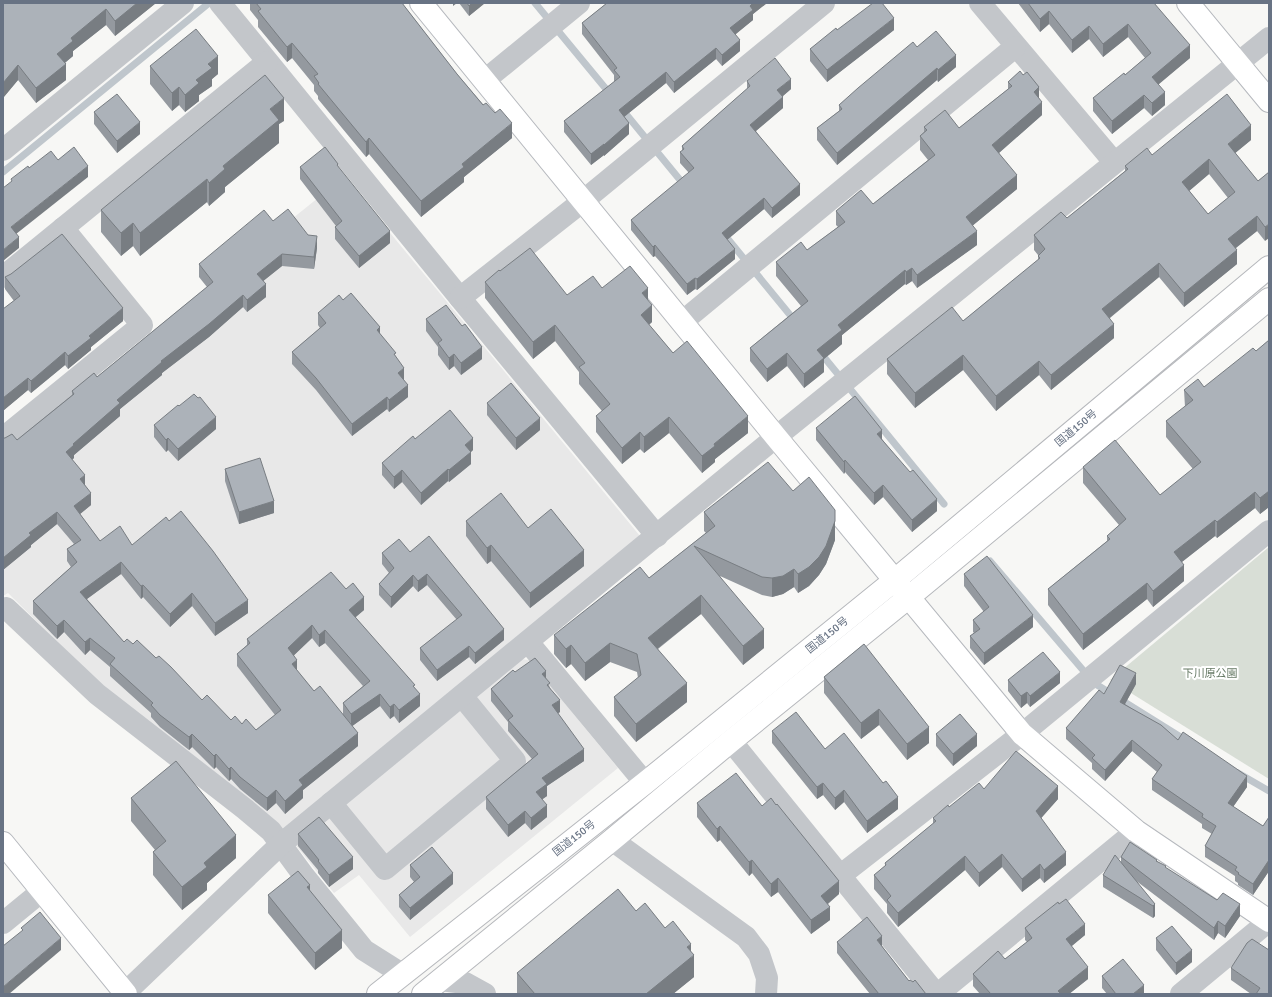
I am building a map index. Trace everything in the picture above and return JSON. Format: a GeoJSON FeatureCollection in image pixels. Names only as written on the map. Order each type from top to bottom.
{"type":"FeatureCollection","features":[{"type":"Feature","properties":{"kind":"main road"},"geometry":{"type":"LineString","coordinates":[[421,3],[776,437],[1022,734],[1136,831],[1269,921]]}},
{"type":"Feature","properties":{"kind":"main road"},"geometry":{"type":"LineString","coordinates":[[1188,3],[1269,101]]}},
{"type":"Feature","properties":{"kind":"main road","name":"国道150号"},"geometry":{"type":"LineString","coordinates":[[378,994],[645,783],[895,580],[1269,267]]}},
{"type":"Feature","properties":{"kind":"main road","name":"国道150号"},"geometry":{"type":"LineString","coordinates":[[423,994],[612,840],[730,741],[909,597],[1269,299]]}},
{"type":"Feature","properties":{"kind":"main road"},"geometry":{"type":"LineString","coordinates":[[3,843],[125,994]]}},
{"type":"Feature","properties":{"kind":"street"},"geometry":{"type":"LineString","coordinates":[[3,150],[183,3]]}},
{"type":"Feature","properties":{"kind":"street"},"geometry":{"type":"LineString","coordinates":[[220,3],[460,298],[657,536]]}},
{"type":"Feature","properties":{"kind":"street"},"geometry":{"type":"LineString","coordinates":[[484,80],[579,3]]}},
{"type":"Feature","properties":{"kind":"street"},"geometry":{"type":"LineString","coordinates":[[460,298],[583,201],[824,3]]}},
{"type":"Feature","properties":{"kind":"street"},"geometry":{"type":"LineString","coordinates":[[980,3],[1015,47],[1114,162]]}},
{"type":"Feature","properties":{"kind":"street"},"geometry":{"type":"LineString","coordinates":[[125,994],[280,845],[776,437],[1269,38]]}},
{"type":"Feature","properties":{"kind":"street"},"geometry":{"type":"LineString","coordinates":[[682,322],[1015,47]]}},
{"type":"Feature","properties":{"kind":"street"},"geometry":{"type":"LineString","coordinates":[[3,277],[268,62]]}},
{"type":"Feature","properties":{"kind":"street"},"geometry":{"type":"LineString","coordinates":[[3,438],[142,325],[63,228]]}},
{"type":"Feature","properties":{"kind":"street"},"geometry":{"type":"LineString","coordinates":[[841,875],[1022,734],[1269,531]]}},
{"type":"Feature","properties":{"kind":"street"},"geometry":{"type":"LineString","coordinates":[[3,610],[6,608],[12,613],[97,694],[245,809],[271,831],[280,845],[364,950],[402,974]]}},
{"type":"Feature","properties":{"kind":"street"},"geometry":{"type":"LineString","coordinates":[[528,642],[645,783]]}},
{"type":"Feature","properties":{"kind":"street"},"geometry":{"type":"LineString","coordinates":[[331,803],[385,869],[515,761],[462,696]]}},
{"type":"Feature","properties":{"kind":"street"},"geometry":{"type":"LineString","coordinates":[[730,741],[937,994],[1136,831]]}},
{"type":"Feature","properties":{"kind":"street"},"geometry":{"type":"LineString","coordinates":[[612,840],[746,938],[759,954],[767,978],[766,994]]}},
{"type":"Feature","properties":{"kind":"street"},"geometry":{"type":"LineString","coordinates":[[3,923],[42,891]]}},
{"type":"Feature","properties":{"kind":"street"},"geometry":{"type":"LineString","coordinates":[[1181,994],[1269,921]]}},
{"type":"Feature","properties":{"kind":"street"},"geometry":{"type":"LineString","coordinates":[[440,980],[465,983],[485,994]]}},
{"type":"Feature","properties":{"kind":"shaded area"},"geometry":{"type":"Polygon","coordinates":[[[344,177],[640,536],[282,831],[90,674],[8,593],[3,596],[3,452],[344,177]]]}},
{"type":"Feature","properties":{"kind":"shaded area"},"geometry":{"type":"Polygon","coordinates":[[[520,659],[529,660],[618,768],[410,937],[359,875],[334,893],[294,843],[520,659]]]}},
{"type":"Feature","properties":{"kind":"green space","name":"下川原公園"},"geometry":{"type":"Polygon","coordinates":[[[1269,547],[1269,779],[1110,680],[1269,547]]]}},
{"type":"Feature","properties":{"kind":"building"},"geometry":{"type":"Polygon","coordinates":[[[3,3],[137,3],[115,21],[106,9],[71,38],[73,41],[57,54],[66,64],[36,88],[18,65],[3,83],[3,3]]]}},
{"type":"Feature","properties":{"kind":"building"},"geometry":{"type":"Polygon","coordinates":[[[256,3],[402,3],[483,105],[486,103],[495,113],[500,109],[512,123],[462,164],[464,167],[421,201],[369,138],[366,142],[318,84],[319,83],[314,76],[318,74],[292,43],[287,47],[258,11],[261,9],[256,3]]]}},
{"type":"Feature","properties":{"kind":"building"},"geometry":{"type":"Polygon","coordinates":[[[607,3],[753,3],[750,6],[753,10],[730,28],[740,40],[722,55],[716,48],[674,82],[666,72],[619,110],[629,123],[604,145],[591,154],[564,121],[620,77],[614,70],[617,68],[582,23],[607,3]]]}},
{"type":"Feature","properties":{"kind":"building"},"geometry":{"type":"Polygon","coordinates":[[[873,3],[882,3],[894,18],[827,70],[810,49],[836,28],[837,30],[873,3]]]}},
{"type":"Feature","properties":{"kind":"building"},"geometry":{"type":"Polygon","coordinates":[[[1028,3],[1154,3],[1190,45],[1152,77],[1165,92],[1152,103],[1144,95],[1112,121],[1093,98],[1124,73],[1125,75],[1151,53],[1128,24],[1103,44],[1089,26],[1072,40],[1049,11],[1040,19],[1028,3]]]}},
{"type":"Feature","properties":{"kind":"building"},"geometry":{"type":"Polygon","coordinates":[[[196,29],[218,56],[208,64],[212,68],[196,80],[199,83],[185,95],[179,87],[172,93],[150,66],[196,29]]]}},
{"type":"Feature","properties":{"kind":"building"},"geometry":{"type":"Polygon","coordinates":[[[936,31],[956,55],[938,70],[937,68],[837,153],[817,128],[842,109],[839,105],[913,42],[917,47],[936,31]]]}},
{"type":"Feature","properties":{"kind":"building"},"geometry":{"type":"Polygon","coordinates":[[[775,58],[791,79],[777,90],[783,97],[750,125],[800,184],[772,208],[764,198],[722,233],[735,249],[697,279],[695,278],[687,284],[655,245],[653,247],[631,220],[694,168],[680,152],[684,149],[682,146],[750,86],[747,81],[775,58]]]}},
{"type":"Feature","properties":{"kind":"building"},"geometry":{"type":"Polygon","coordinates":[[[1020,71],[1023,75],[1027,72],[1039,87],[1034,92],[1042,102],[992,145],[1017,175],[966,217],[977,231],[917,275],[912,268],[906,272],[905,270],[838,325],[842,330],[817,350],[824,358],[804,374],[787,353],[767,369],[750,348],[808,301],[776,262],[801,242],[807,250],[845,222],[836,211],[861,190],[873,204],[935,155],[920,136],[927,130],[924,127],[945,110],[959,128],[1012,86],[1008,82],[1020,71]]]}},
{"type":"Feature","properties":{"kind":"building"},"geometry":{"type":"Polygon","coordinates":[[[265,75],[284,98],[270,109],[279,120],[223,166],[225,169],[209,183],[207,179],[140,233],[133,223],[121,233],[101,210],[265,75]]]}},
{"type":"Feature","properties":{"kind":"building"},"geometry":{"type":"Polygon","coordinates":[[[117,94],[140,122],[117,141],[94,112],[117,94]]]}},
{"type":"Feature","properties":{"kind":"building"},"geometry":{"type":"Polygon","coordinates":[[[1227,94],[1251,125],[1228,144],[1258,181],[1269,172],[1269,224],[1265,227],[1257,216],[1228,239],[1237,250],[1184,293],[1159,263],[1102,309],[1114,324],[1051,375],[1039,361],[996,396],[963,355],[915,393],[887,359],[952,307],[963,321],[1040,258],[1038,256],[1045,249],[1034,235],[1061,212],[1067,218],[1128,169],[1125,166],[1147,148],[1152,155],[1227,94]],[[1209,159],[1182,182],[1208,214],[1235,192],[1209,159]]]}},
{"type":"Feature","properties":{"kind":"building"},"geometry":{"type":"Polygon","coordinates":[[[74,147],[88,166],[11,227],[19,237],[3,250],[3,188],[12,181],[11,179],[28,166],[29,168],[51,151],[58,160],[74,147]]]}},
{"type":"Feature","properties":{"kind":"building"},"geometry":{"type":"Polygon","coordinates":[[[325,147],[338,164],[337,165],[390,231],[359,256],[335,227],[342,221],[300,167],[325,147]]]}},
{"type":"Feature","properties":{"kind":"building"},"geometry":{"type":"Polygon","coordinates":[[[288,209],[308,235],[317,236],[314,257],[282,254],[257,274],[266,284],[247,300],[243,295],[209,324],[161,361],[162,362],[117,400],[120,403],[73,444],[74,445],[66,452],[85,475],[80,479],[91,493],[74,506],[100,541],[120,526],[132,545],[166,517],[169,521],[181,511],[213,551],[248,600],[215,623],[192,593],[170,614],[143,585],[141,586],[121,562],[80,592],[124,642],[127,639],[133,644],[137,640],[156,658],[159,656],[202,700],[207,695],[231,720],[235,716],[242,724],[246,719],[256,730],[281,710],[237,654],[250,643],[247,639],[331,572],[346,589],[353,583],[364,597],[349,610],[415,685],[413,686],[420,694],[399,710],[394,704],[390,707],[380,694],[351,714],[343,703],[370,681],[325,630],[319,635],[312,625],[288,648],[297,660],[292,664],[314,691],[320,686],[358,733],[299,780],[303,785],[285,801],[276,790],[267,798],[240,777],[231,767],[229,769],[216,754],[214,756],[192,734],[189,737],[160,715],[151,705],[153,703],[110,664],[115,658],[90,638],[85,642],[64,620],[57,626],[33,601],[77,562],[67,549],[81,540],[57,512],[29,533],[31,535],[3,558],[3,438],[12,434],[17,440],[74,394],[72,391],[94,373],[97,377],[213,282],[199,264],[264,210],[273,221],[288,209]]]}},
{"type":"Feature","properties":{"kind":"building"},"geometry":{"type":"Polygon","coordinates":[[[62,234],[123,308],[89,336],[91,338],[68,356],[65,352],[31,381],[28,378],[3,398],[3,309],[20,296],[5,277],[11,274],[62,234]]]}},
{"type":"Feature","properties":{"kind":"building"},"geometry":{"type":"Polygon","coordinates":[[[530,248],[567,295],[593,276],[602,288],[630,266],[648,288],[642,293],[652,305],[641,315],[673,353],[687,341],[748,416],[702,456],[669,417],[644,437],[640,432],[622,448],[596,416],[610,404],[579,367],[585,363],[555,325],[533,342],[485,282],[530,248]]]}},
{"type":"Feature","properties":{"kind":"building"},"geometry":{"type":"Polygon","coordinates":[[[351,293],[380,327],[377,330],[396,353],[394,354],[404,368],[398,373],[408,385],[389,400],[387,397],[352,424],[316,378],[292,352],[326,323],[318,313],[339,295],[343,300],[351,293]]]}},
{"type":"Feature","properties":{"kind":"building"},"geometry":{"type":"Polygon","coordinates":[[[446,305],[462,326],[465,324],[482,347],[461,363],[454,354],[449,358],[438,343],[442,340],[426,319],[446,305]]]}},
{"type":"Feature","properties":{"kind":"building"},"geometry":{"type":"Polygon","coordinates":[[[1269,340],[1269,491],[1260,498],[1255,492],[1217,522],[1215,520],[1174,552],[1184,565],[1153,591],[1147,583],[1083,634],[1048,589],[1110,539],[1107,536],[1126,519],[1083,467],[1115,440],[1160,495],[1201,462],[1166,421],[1193,400],[1184,390],[1198,379],[1204,387],[1253,348],[1256,351],[1269,340]]]}},
{"type":"Feature","properties":{"kind":"building"},"geometry":{"type":"Polygon","coordinates":[[[511,383],[540,418],[516,438],[487,403],[511,383]]]}},
{"type":"Feature","properties":{"kind":"building"},"geometry":{"type":"Polygon","coordinates":[[[194,394],[198,398],[200,397],[216,417],[178,449],[168,438],[166,440],[154,425],[194,394]]]}},
{"type":"Feature","properties":{"kind":"building"},"geometry":{"type":"Polygon","coordinates":[[[855,396],[882,430],[877,434],[910,472],[913,470],[937,499],[912,520],[883,485],[874,493],[845,460],[844,462],[816,428],[855,396]]]}},
{"type":"Feature","properties":{"kind":"building"},"geometry":{"type":"Polygon","coordinates":[[[450,410],[473,438],[465,445],[471,452],[449,470],[448,469],[421,493],[402,470],[394,477],[382,463],[413,436],[415,439],[450,410]]]}},
{"type":"Feature","properties":{"kind":"building"},"geometry":{"type":"Polygon","coordinates":[[[260,458],[274,501],[239,512],[225,469],[260,458]]]}},
{"type":"Feature","properties":{"kind":"building"},"geometry":{"type":"Polygon","coordinates":[[[768,462],[793,491],[809,477],[835,510],[835,521],[826,546],[819,557],[809,567],[798,574],[794,569],[783,576],[772,578],[762,577],[694,546],[764,629],[743,646],[701,595],[648,638],[687,683],[636,724],[614,697],[641,675],[637,654],[610,643],[585,663],[571,645],[566,649],[554,635],[640,567],[649,578],[715,526],[704,512],[768,462]]]}},
{"type":"Feature","properties":{"kind":"building"},"geometry":{"type":"Polygon","coordinates":[[[501,493],[528,528],[551,509],[584,550],[530,593],[491,545],[487,548],[466,521],[501,493]]]}},
{"type":"Feature","properties":{"kind":"building"},"geometry":{"type":"Polygon","coordinates":[[[429,536],[504,629],[475,653],[469,646],[437,670],[420,648],[462,615],[427,574],[418,581],[413,575],[391,597],[379,584],[394,568],[382,553],[399,539],[410,552],[429,536]]]}},
{"type":"Feature","properties":{"kind":"building"},"geometry":{"type":"Polygon","coordinates":[[[987,556],[1033,615],[984,653],[970,636],[980,629],[973,620],[989,607],[964,574],[987,556]]]}},
{"type":"Feature","properties":{"kind":"building"},"geometry":{"type":"Polygon","coordinates":[[[864,644],[929,727],[907,744],[879,709],[861,723],[824,677],[864,644]]]}},
{"type":"Feature","properties":{"kind":"building"},"geometry":{"type":"Polygon","coordinates":[[[1043,652],[1060,672],[1030,696],[1027,692],[1021,696],[1008,680],[1043,652]]]}},
{"type":"Feature","properties":{"kind":"building"},"geometry":{"type":"Polygon","coordinates":[[[535,658],[546,671],[542,674],[550,683],[547,685],[560,700],[552,705],[584,749],[542,778],[547,784],[536,792],[547,805],[531,818],[525,811],[508,825],[486,797],[538,754],[508,720],[513,716],[491,689],[513,670],[515,672],[535,658]]]}},
{"type":"Feature","properties":{"kind":"building"},"geometry":{"type":"Polygon","coordinates":[[[1120,665],[1136,673],[1120,702],[1161,725],[1178,740],[1183,732],[1247,776],[1228,803],[1263,826],[1269,817],[1269,860],[1253,884],[1238,874],[1239,873],[1235,870],[1237,867],[1205,846],[1216,826],[1202,817],[1203,814],[1152,779],[1162,765],[1132,740],[1105,770],[1092,758],[1095,755],[1066,728],[1099,690],[1104,694],[1120,665]]]}},
{"type":"Feature","properties":{"kind":"building"},"geometry":{"type":"Polygon","coordinates":[[[796,712],[825,749],[844,733],[883,783],[886,781],[898,797],[867,821],[844,790],[835,798],[823,783],[817,787],[772,731],[796,712]]]}},
{"type":"Feature","properties":{"kind":"building"},"geometry":{"type":"Polygon","coordinates":[[[960,714],[977,734],[953,754],[936,734],[960,714]]]}},
{"type":"Feature","properties":{"kind":"building"},"geometry":{"type":"Polygon","coordinates":[[[1016,751],[1058,786],[1036,811],[1066,852],[1044,870],[1040,864],[1022,879],[1002,854],[979,873],[965,856],[898,913],[887,900],[891,896],[874,875],[886,865],[885,863],[936,821],[933,818],[948,805],[949,807],[979,783],[984,789],[1016,751]]]}},
{"type":"Feature","properties":{"kind":"building"},"geometry":{"type":"Polygon","coordinates":[[[176,761],[236,835],[204,863],[207,867],[182,887],[153,852],[166,841],[131,798],[176,761]]]}},
{"type":"Feature","properties":{"kind":"building"},"geometry":{"type":"Polygon","coordinates":[[[736,773],[762,806],[771,798],[776,805],[777,804],[839,881],[821,896],[830,907],[811,920],[778,878],[771,884],[752,860],[749,862],[720,826],[717,829],[697,803],[736,773]]]}},
{"type":"Feature","properties":{"kind":"building"},"geometry":{"type":"Polygon","coordinates":[[[319,817],[353,857],[329,875],[298,834],[319,817]]]}},
{"type":"Feature","properties":{"kind":"building"},"geometry":{"type":"Polygon","coordinates":[[[1130,842],[1157,860],[1156,861],[1166,866],[1165,867],[1217,900],[1223,893],[1240,904],[1225,926],[1218,921],[1214,928],[1121,857],[1130,842]]]}},
{"type":"Feature","properties":{"kind":"building"},"geometry":{"type":"Polygon","coordinates":[[[432,847],[453,873],[410,908],[399,895],[420,877],[410,865],[432,847]]]}},
{"type":"Feature","properties":{"kind":"building"},"geometry":{"type":"Polygon","coordinates":[[[1115,855],[1155,904],[1153,906],[1103,875],[1115,855]]]}},
{"type":"Feature","properties":{"kind":"building"},"geometry":{"type":"Polygon","coordinates":[[[298,871],[310,885],[307,887],[342,930],[315,953],[268,895],[298,871]]]}},
{"type":"Feature","properties":{"kind":"building"},"geometry":{"type":"Polygon","coordinates":[[[618,889],[636,911],[645,903],[665,928],[673,921],[691,944],[687,947],[694,955],[646,994],[535,994],[517,973],[618,889]]]}},
{"type":"Feature","properties":{"kind":"building"},"geometry":{"type":"Polygon","coordinates":[[[1066,899],[1085,924],[1066,939],[1088,967],[1058,991],[1061,994],[991,994],[973,974],[998,951],[1005,959],[1032,938],[1025,928],[1058,902],[1059,904],[1066,899]]]}},
{"type":"Feature","properties":{"kind":"building"},"geometry":{"type":"Polygon","coordinates":[[[40,912],[61,938],[3,987],[3,946],[23,930],[21,928],[40,912]]]}},
{"type":"Feature","properties":{"kind":"building"},"geometry":{"type":"Polygon","coordinates":[[[867,917],[882,936],[877,940],[909,981],[910,980],[913,982],[915,980],[926,994],[879,994],[837,942],[867,917]]]}},
{"type":"Feature","properties":{"kind":"building"},"geometry":{"type":"Polygon","coordinates":[[[1172,926],[1192,950],[1176,963],[1156,938],[1172,926]]]}},
{"type":"Feature","properties":{"kind":"building"},"geometry":{"type":"Polygon","coordinates":[[[1252,939],[1269,950],[1269,994],[1256,994],[1260,988],[1231,968],[1247,943],[1252,939]]]}},
{"type":"Feature","properties":{"kind":"building"},"geometry":{"type":"Polygon","coordinates":[[[1123,959],[1144,985],[1133,994],[1116,994],[1102,976],[1123,959]]]}},
{"type":"Feature","properties":{"kind":"waterway"},"geometry":{"type":"LineString","coordinates":[[3,172],[209,3]]}},
{"type":"Feature","properties":{"kind":"waterway"},"geometry":{"type":"LineString","coordinates":[[535,3],[611,95]]}},
{"type":"Feature","properties":{"kind":"waterway"},"geometry":{"type":"LineString","coordinates":[[621,108],[685,186]]}},
{"type":"Feature","properties":{"kind":"waterway"},"geometry":{"type":"LineString","coordinates":[[723,233],[795,321]]}},
{"type":"Feature","properties":{"kind":"waterway"},"geometry":{"type":"LineString","coordinates":[[819,351],[944,504]]}},
{"type":"Feature","properties":{"kind":"waterway"},"geometry":{"type":"LineString","coordinates":[[990,561],[1094,683],[1187,741]]}},
{"type":"Feature","properties":{"kind":"waterway"},"geometry":{"type":"LineString","coordinates":[[1238,773],[1269,791]]}}]}
